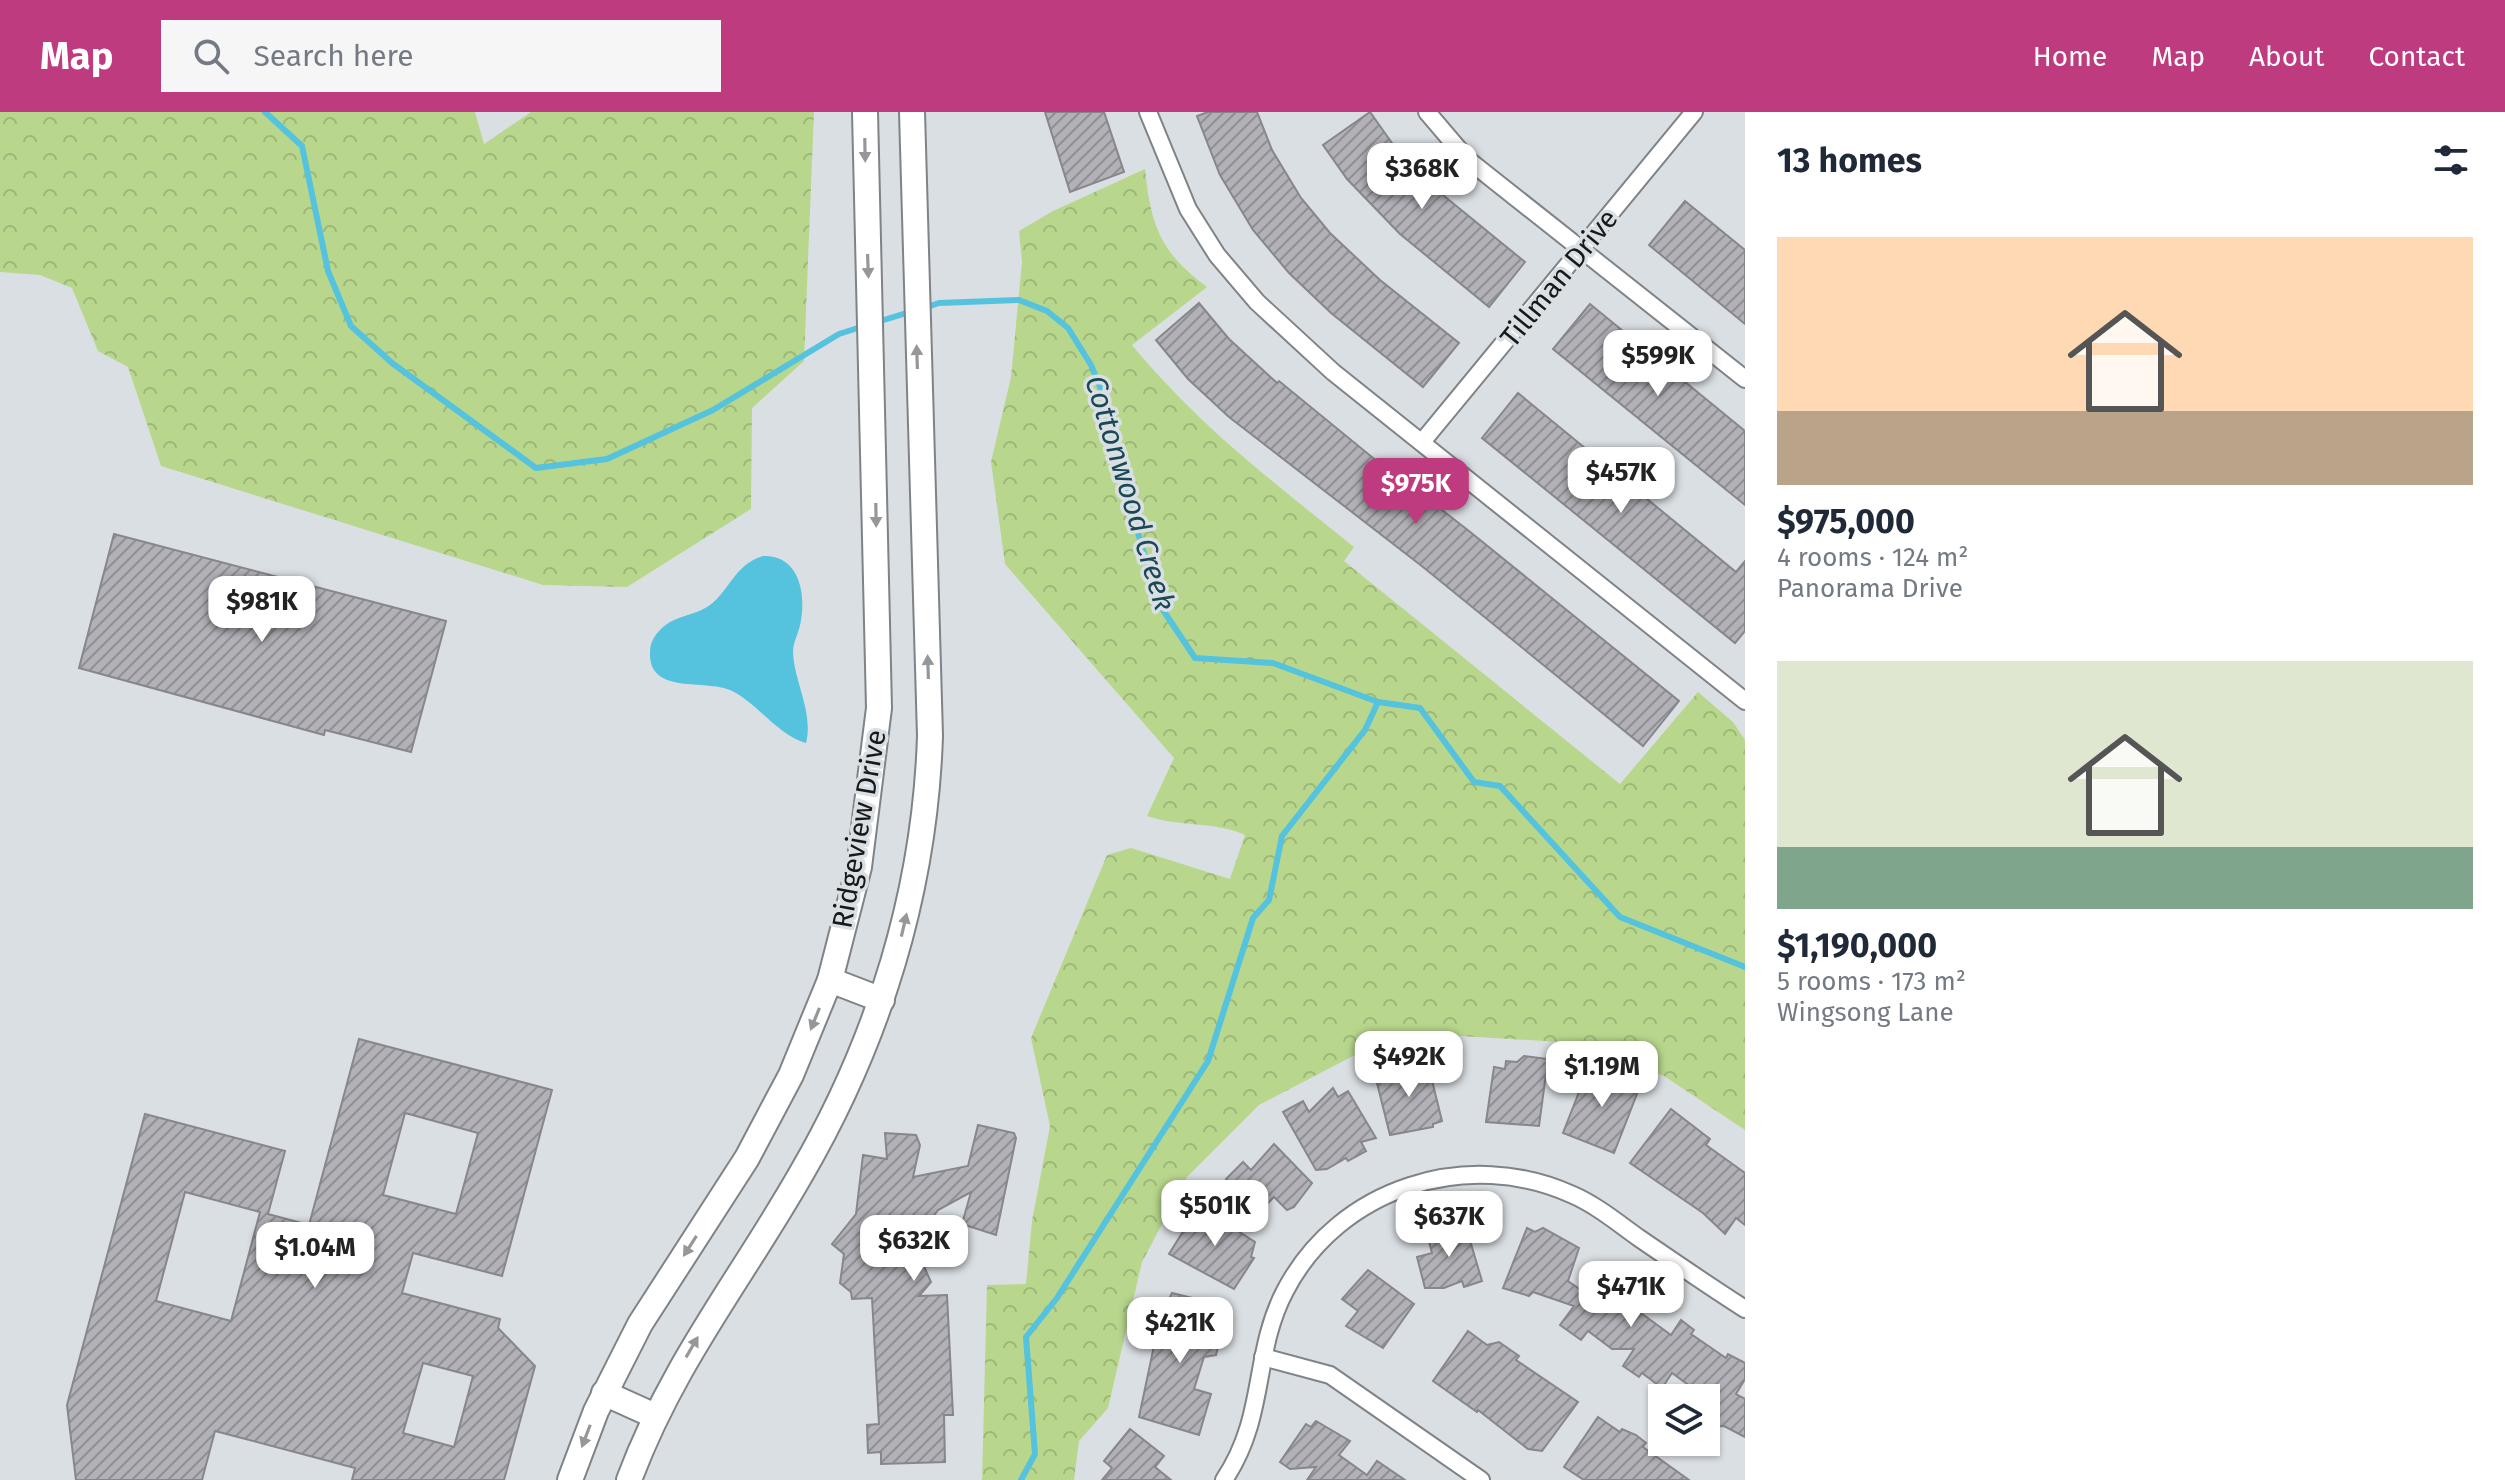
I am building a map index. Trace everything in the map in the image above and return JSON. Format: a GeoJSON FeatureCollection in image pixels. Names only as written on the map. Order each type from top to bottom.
{"type":"FeatureCollection","features":[{"type":"Feature","properties":{"kind":"main road","name":"Ridgeview Drive"},"geometry":{"type":"LineString","coordinates":[[570,1480],[604,1393],[654,1300],[763,1130],[803,1050],[830,980],[859,867],[879,708],[865,112]]}},
{"type":"Feature","properties":{"kind":"main road","name":"Ridgeview Drive"},"geometry":{"type":"LineString","coordinates":[[629,1480],[655,1416],[694,1343],[787,1199],[829,1124],[882,1000],[909,902],[928,789],[929,701],[912,112]]}},
{"type":"Feature","properties":{"kind":"main road"},"geometry":{"type":"LineString","coordinates":[[830,980],[882,1000]]}},
{"type":"Feature","properties":{"kind":"main road"},"geometry":{"type":"LineString","coordinates":[[604,1393],[655,1416]]}},
{"type":"Feature","properties":{"kind":"street"},"geometry":{"type":"LineString","coordinates":[[1148,112],[1188,209],[1217,255],[1294,337],[1745,701]]}},
{"type":"Feature","properties":{"kind":"street"},"geometry":{"type":"LineString","coordinates":[[1427,112],[1467,159],[1745,379]]}},
{"type":"Feature","properties":{"kind":"street","name":"Tillman Drive"},"geometry":{"type":"LineString","coordinates":[[1422,442],[1694,112]]}},
{"type":"Feature","properties":{"kind":"street"},"geometry":{"type":"LineString","coordinates":[[1224,1480],[1249,1432],[1259,1397],[1263,1357],[1285,1292],[1325,1236],[1380,1197],[1409,1185],[1455,1174],[1497,1174],[1525,1178],[1576,1196],[1745,1309]]}},
{"type":"Feature","properties":{"kind":"street"},"geometry":{"type":"LineString","coordinates":[[1263,1357],[1330,1375],[1481,1480]]}},
{"type":"Feature","properties":{"kind":"green space"},"geometry":{"type":"Polygon","coordinates":[[[0,112],[475,112],[484,144],[531,112],[814,112],[804,361],[752,408],[751,509],[627,587],[543,585],[161,466],[128,367],[98,351],[72,288],[40,275],[0,272],[0,112]]]}},
{"type":"Feature","properties":{"kind":"green space"},"geometry":{"type":"Polygon","coordinates":[[[1145,169],[1151,207],[1161,236],[1178,262],[1207,287],[1132,345],[1211,428],[1354,547],[1344,561],[1620,784],[1698,692],[1733,722],[1745,740],[1745,1130],[1664,1076],[1577,1043],[1427,1034],[1353,1056],[1259,1105],[1187,1177],[1142,1262],[1108,1408],[1079,1441],[1074,1480],[982,1480],[987,1285],[1026,1284],[1032,1221],[1050,1126],[1031,1038],[1107,855],[1131,848],[1230,879],[1245,835],[1147,816],[1174,758],[1005,564],[991,462],[1011,377],[1022,262],[1019,231],[1053,211],[1145,169]]]}},
{"type":"Feature","properties":{"kind":"water"},"geometry":{"type":"Polygon","coordinates":[[[763,556],[775,557],[792,568],[800,587],[801,620],[793,650],[807,720],[806,743],[786,733],[730,690],[668,680],[658,675],[652,666],[650,647],[659,631],[670,622],[710,605],[745,565],[763,556]]]}},
{"type":"Feature","properties":{"kind":"building"},"geometry":{"type":"Polygon","coordinates":[[[1045,112],[1104,112],[1124,172],[1070,192],[1045,112]]]}},
{"type":"Feature","properties":{"kind":"building"},"geometry":{"type":"Polygon","coordinates":[[[1208,112],[1257,112],[1272,150],[1301,198],[1330,233],[1380,280],[1459,343],[1423,387],[1331,313],[1289,273],[1253,230],[1220,175],[1197,116],[1208,112]]]}},
{"type":"Feature","properties":{"kind":"building"},"geometry":{"type":"Polygon","coordinates":[[[1370,112],[1404,160],[1406,158],[1438,191],[1525,262],[1489,307],[1400,234],[1347,179],[1323,145],[1370,112]]]}},
{"type":"Feature","properties":{"kind":"building"},"geometry":{"type":"Polygon","coordinates":[[[1685,201],[1745,250],[1745,324],[1649,245],[1685,201]]]}},
{"type":"Feature","properties":{"kind":"building"},"geometry":{"type":"Polygon","coordinates":[[[1199,303],[1229,339],[1277,383],[1279,381],[1422,498],[1424,496],[1469,531],[1679,701],[1643,746],[1423,567],[1229,417],[1188,379],[1156,340],[1199,303]]]}},
{"type":"Feature","properties":{"kind":"building"},"geometry":{"type":"Polygon","coordinates":[[[1590,304],[1745,431],[1745,505],[1553,349],[1590,304]]]}},
{"type":"Feature","properties":{"kind":"building"},"geometry":{"type":"Polygon","coordinates":[[[1518,393],[1736,572],[1745,561],[1745,631],[1735,643],[1482,438],[1518,393]]]}},
{"type":"Feature","properties":{"kind":"building"},"geometry":{"type":"Polygon","coordinates":[[[114,534],[446,621],[411,752],[325,730],[324,735],[79,668],[114,534]]]}},
{"type":"Feature","properties":{"kind":"building"},"geometry":{"type":"Polygon","coordinates":[[[359,1039],[552,1090],[502,1276],[413,1253],[402,1293],[500,1319],[498,1328],[535,1366],[504,1480],[352,1480],[355,1468],[215,1431],[202,1480],[76,1480],[67,1405],[145,1114],[285,1151],[268,1214],[309,1225],[359,1039]],[[405,1113],[383,1195],[456,1214],[478,1133],[405,1113]],[[185,1192],[156,1301],[231,1321],[260,1212],[185,1192]],[[423,1363],[403,1433],[454,1447],[473,1376],[423,1363]]]}},
{"type":"Feature","properties":{"kind":"building"},"geometry":{"type":"Polygon","coordinates":[[[1524,1056],[1548,1059],[1539,1126],[1486,1122],[1494,1067],[1505,1069],[1506,1061],[1517,1062],[1524,1056]]]}},
{"type":"Feature","properties":{"kind":"building"},"geometry":{"type":"Polygon","coordinates":[[[1427,1060],[1442,1121],[1433,1124],[1433,1127],[1390,1135],[1376,1079],[1427,1060]]]}},
{"type":"Feature","properties":{"kind":"building"},"geometry":{"type":"Polygon","coordinates":[[[1590,1064],[1618,1072],[1616,1077],[1640,1086],[1614,1153],[1563,1133],[1590,1064]]]}},
{"type":"Feature","properties":{"kind":"building"},"geometry":{"type":"Polygon","coordinates":[[[1333,1088],[1338,1097],[1348,1091],[1376,1138],[1361,1142],[1366,1151],[1348,1161],[1346,1158],[1327,1169],[1316,1170],[1283,1112],[1303,1101],[1309,1112],[1333,1088]]]}},
{"type":"Feature","properties":{"kind":"building"},"geometry":{"type":"Polygon","coordinates":[[[1671,1109],[1710,1139],[1706,1145],[1745,1173],[1745,1225],[1736,1218],[1725,1234],[1703,1213],[1630,1163],[1671,1109]]]}},
{"type":"Feature","properties":{"kind":"building"},"geometry":{"type":"Polygon","coordinates":[[[978,1125],[1014,1133],[1016,1138],[996,1235],[962,1224],[971,1192],[938,1210],[919,1242],[921,1260],[931,1282],[919,1296],[947,1295],[953,1415],[944,1415],[945,1462],[881,1464],[881,1452],[868,1453],[867,1425],[879,1424],[872,1298],[852,1299],[851,1292],[840,1283],[844,1254],[832,1244],[856,1214],[863,1155],[887,1159],[885,1133],[916,1135],[920,1145],[913,1177],[968,1166],[978,1125]]]}},
{"type":"Feature","properties":{"kind":"building"},"geometry":{"type":"Polygon","coordinates":[[[1274,1144],[1312,1183],[1294,1207],[1287,1210],[1274,1197],[1259,1212],[1226,1179],[1243,1162],[1251,1170],[1274,1144]]]}},
{"type":"Feature","properties":{"kind":"building"},"geometry":{"type":"Polygon","coordinates":[[[1199,1206],[1255,1242],[1251,1257],[1254,1258],[1234,1289],[1169,1254],[1199,1206]]]}},
{"type":"Feature","properties":{"kind":"building"},"geometry":{"type":"Polygon","coordinates":[[[1455,1224],[1457,1230],[1466,1227],[1482,1281],[1464,1287],[1462,1281],[1444,1288],[1425,1288],[1417,1257],[1432,1253],[1426,1230],[1455,1224]]]}},
{"type":"Feature","properties":{"kind":"building"},"geometry":{"type":"Polygon","coordinates":[[[1527,1228],[1535,1232],[1543,1228],[1579,1248],[1568,1281],[1591,1297],[1598,1288],[1605,1293],[1617,1275],[1644,1301],[1639,1308],[1643,1311],[1641,1313],[1671,1335],[1681,1320],[1694,1330],[1691,1334],[1726,1358],[1728,1354],[1745,1363],[1745,1379],[1736,1394],[1745,1399],[1745,1437],[1720,1426],[1720,1384],[1687,1384],[1672,1373],[1665,1384],[1657,1384],[1642,1373],[1639,1377],[1623,1366],[1634,1349],[1612,1349],[1588,1331],[1581,1340],[1560,1325],[1574,1306],[1533,1292],[1529,1296],[1503,1288],[1527,1228]]]}},
{"type":"Feature","properties":{"kind":"building"},"geometry":{"type":"Polygon","coordinates":[[[1368,1270],[1414,1304],[1383,1348],[1346,1326],[1358,1311],[1342,1299],[1368,1270]]]}},
{"type":"Feature","properties":{"kind":"building"},"geometry":{"type":"Polygon","coordinates":[[[1172,1293],[1205,1301],[1205,1317],[1224,1322],[1216,1355],[1204,1357],[1194,1389],[1211,1394],[1199,1435],[1139,1417],[1160,1317],[1172,1293]]]}},
{"type":"Feature","properties":{"kind":"building"},"geometry":{"type":"Polygon","coordinates":[[[1468,1331],[1487,1345],[1499,1342],[1519,1356],[1516,1360],[1578,1402],[1542,1451],[1528,1449],[1478,1410],[1433,1381],[1468,1331]]]}},
{"type":"Feature","properties":{"kind":"building"},"geometry":{"type":"Polygon","coordinates":[[[1598,1417],[1620,1432],[1622,1429],[1636,1435],[1646,1443],[1643,1447],[1648,1451],[1648,1456],[1656,1456],[1689,1480],[1584,1480],[1564,1467],[1598,1417]]]}},
{"type":"Feature","properties":{"kind":"building"},"geometry":{"type":"Polygon","coordinates":[[[1316,1421],[1350,1441],[1339,1455],[1367,1475],[1377,1461],[1405,1480],[1307,1480],[1316,1467],[1290,1469],[1280,1462],[1306,1424],[1311,1427],[1316,1421]]]}},
{"type":"Feature","properties":{"kind":"building"},"geometry":{"type":"Polygon","coordinates":[[[1130,1429],[1164,1456],[1155,1467],[1171,1480],[1102,1480],[1112,1468],[1104,1461],[1130,1429]]]}},
{"type":"Feature","properties":{"kind":"waterway","name":"Cottonwood Creek"},"geometry":{"type":"LineString","coordinates":[[265,112],[302,146],[328,271],[351,326],[392,363],[536,468],[607,459],[713,410],[839,334],[864,326]]}},
{"type":"Feature","properties":{"kind":"waterway","name":"Cottonwood Creek"},"geometry":{"type":"LineString","coordinates":[[924,308],[939,303],[1019,300],[1047,311],[1068,328],[1091,365],[1113,418],[1120,472],[1159,604],[1195,658],[1273,663],[1378,702],[1420,708],[1474,782],[1500,786],[1620,917],[1745,967]]}},
{"type":"Feature","properties":{"kind":"waterway","name":"Cottonwood Creek"},"geometry":{"type":"LineString","coordinates":[[874,323],[913,311]]}},
{"type":"Feature","properties":{"kind":"waterway"},"geometry":{"type":"LineString","coordinates":[[1021,1480],[1035,1454],[1026,1337],[1057,1298],[1208,1061],[1253,918],[1269,900],[1282,836],[1365,730],[1378,702]]}}]}
